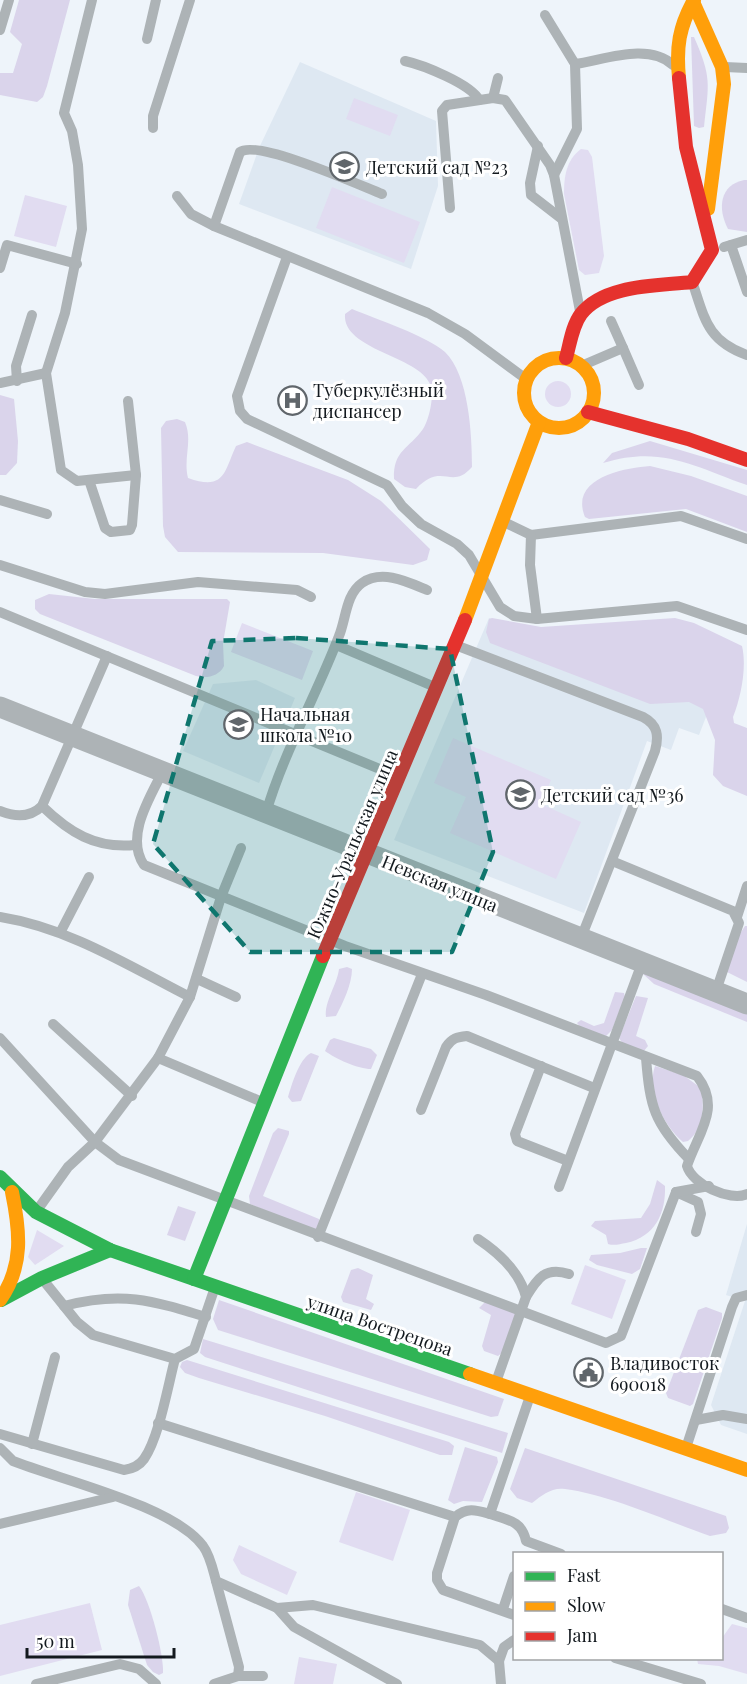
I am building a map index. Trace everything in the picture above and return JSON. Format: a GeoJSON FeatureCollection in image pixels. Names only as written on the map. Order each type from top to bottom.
{"type":"FeatureCollection","features":[{"type":"Feature","properties":{"kind":"main road"},"geometry":{"type":"LineString","coordinates":[[694,2],[722,68],[723,102],[702,146],[707,220]]}},
{"type":"Feature","properties":{"kind":"main road"},"geometry":{"type":"LineString","coordinates":[[566,358],[581,314],[591,303],[607,295],[692,282],[712,250],[707,220],[702,146],[678,69],[681,24],[694,2]]}},
{"type":"Feature","properties":{"kind":"main road"},"geometry":{"type":"LineString","coordinates":[[566,358],[581,366],[591,377],[594,391],[588,412],[579,422],[566,427],[552,427],[539,422],[526,405],[526,379],[543,361],[566,358]]}},
{"type":"Feature","properties":{"kind":"main road"},"geometry":{"type":"LineString","coordinates":[[588,412],[688,439],[747,460]]}},
{"type":"Feature","properties":{"kind":"main road","name":"Южно-Уральская улица"},"geometry":{"type":"LineString","coordinates":[[194,1279],[264,1102],[457,645],[505,523],[539,422]]}},
{"type":"Feature","properties":{"kind":"main road","name":"улица Вострецова"},"geometry":{"type":"LineString","coordinates":[[0,1177],[36,1212],[110,1250],[747,1470]]}},
{"type":"Feature","properties":{"kind":"main road"},"geometry":{"type":"LineString","coordinates":[[0,1300],[12,1285],[18,1263],[18,1226],[12,1191]]}},
{"type":"Feature","properties":{"kind":"main road"},"geometry":{"type":"LineString","coordinates":[[0,1300],[42,1278],[110,1250]]}},
{"type":"Feature","properties":{"kind":"street","name":"Невская улица"},"geometry":{"type":"LineString","coordinates":[[0,707],[747,1004]]}},
{"type":"Feature","properties":{"kind":"lane"},"geometry":{"type":"LineString","coordinates":[[0,30],[9,0]]}},
{"type":"Feature","properties":{"kind":"lane"},"geometry":{"type":"LineString","coordinates":[[92,0],[64,113],[72,131],[82,202],[82,229],[77,264],[46,373],[61,470],[77,481],[136,474]]}},
{"type":"Feature","properties":{"kind":"lane"},"geometry":{"type":"LineString","coordinates":[[147,39],[156,0]]}},
{"type":"Feature","properties":{"kind":"lane"},"geometry":{"type":"LineString","coordinates":[[153,128],[153,116],[190,0]]}},
{"type":"Feature","properties":{"kind":"lane"},"geometry":{"type":"LineString","coordinates":[[545,15],[575,64],[577,129],[554,175]]}},
{"type":"Feature","properties":{"kind":"lane"},"geometry":{"type":"LineString","coordinates":[[575,64],[648,53],[666,58],[678,69]]}},
{"type":"Feature","properties":{"kind":"lane"},"geometry":{"type":"LineString","coordinates":[[405,61],[432,69],[474,93],[479,100]]}},
{"type":"Feature","properties":{"kind":"lane"},"geometry":{"type":"LineString","coordinates":[[722,68],[747,68]]}},
{"type":"Feature","properties":{"kind":"lane"},"geometry":{"type":"LineString","coordinates":[[493,98],[498,78]]}},
{"type":"Feature","properties":{"kind":"lane"},"geometry":{"type":"LineString","coordinates":[[450,208],[440,117],[447,105],[493,98],[510,104],[554,175],[581,314]]}},
{"type":"Feature","properties":{"kind":"lane"},"geometry":{"type":"LineString","coordinates":[[538,146],[530,183],[531,195],[562,219]]}},
{"type":"Feature","properties":{"kind":"lane"},"geometry":{"type":"LineString","coordinates":[[214,226],[240,152],[244,149],[270,152],[382,194]]}},
{"type":"Feature","properties":{"kind":"lane"},"geometry":{"type":"LineString","coordinates":[[177,196],[191,214],[214,226],[428,313],[465,334],[526,379]]}},
{"type":"Feature","properties":{"kind":"lane"},"geometry":{"type":"LineString","coordinates":[[712,250],[747,240]]}},
{"type":"Feature","properties":{"kind":"lane"},"geometry":{"type":"LineString","coordinates":[[0,268],[4,244],[77,264]]}},
{"type":"Feature","properties":{"kind":"lane"},"geometry":{"type":"LineString","coordinates":[[731,245],[747,292]]}},
{"type":"Feature","properties":{"kind":"lane"},"geometry":{"type":"LineString","coordinates":[[286,257],[237,396],[240,411],[261,427],[370,474],[387,485],[402,506],[421,524],[457,544],[469,555],[500,607],[514,616],[537,619],[677,606],[747,630]]}},
{"type":"Feature","properties":{"kind":"lane"},"geometry":{"type":"LineString","coordinates":[[692,282],[705,320],[715,337],[729,349],[747,355]]}},
{"type":"Feature","properties":{"kind":"lane"},"geometry":{"type":"LineString","coordinates":[[17,381],[16,366],[33,315]]}},
{"type":"Feature","properties":{"kind":"lane"},"geometry":{"type":"LineString","coordinates":[[612,321],[639,385]]}},
{"type":"Feature","properties":{"kind":"lane"},"geometry":{"type":"LineString","coordinates":[[581,366],[623,348]]}},
{"type":"Feature","properties":{"kind":"lane"},"geometry":{"type":"LineString","coordinates":[[0,383],[46,373]]}},
{"type":"Feature","properties":{"kind":"lane"},"geometry":{"type":"LineString","coordinates":[[89,480],[101,523],[111,532],[126,532],[132,525],[136,474],[128,401]]}},
{"type":"Feature","properties":{"kind":"lane"},"geometry":{"type":"LineString","coordinates":[[0,500],[47,514]]}},
{"type":"Feature","properties":{"kind":"lane"},"geometry":{"type":"LineString","coordinates":[[505,523],[531,535],[681,516],[747,539]]}},
{"type":"Feature","properties":{"kind":"lane"},"geometry":{"type":"LineString","coordinates":[[531,535],[530,565],[537,619]]}},
{"type":"Feature","properties":{"kind":"lane"},"geometry":{"type":"LineString","coordinates":[[0,565],[85,592],[105,594],[198,582],[297,590],[311,597]]}},
{"type":"Feature","properties":{"kind":"lane"},"geometry":{"type":"LineString","coordinates":[[266,813],[336,645],[355,589],[365,581],[393,578],[427,590]]}},
{"type":"Feature","properties":{"kind":"lane"},"geometry":{"type":"LineString","coordinates":[[0,612],[400,778]]}},
{"type":"Feature","properties":{"kind":"lane"},"geometry":{"type":"LineString","coordinates":[[336,645],[438,688]]}},
{"type":"Feature","properties":{"kind":"lane"},"geometry":{"type":"LineString","coordinates":[[457,645],[643,717],[654,725],[658,736],[655,751],[581,938]]}},
{"type":"Feature","properties":{"kind":"lane"},"geometry":{"type":"LineString","coordinates":[[0,811],[23,816],[37,811],[42,806],[107,656]]}},
{"type":"Feature","properties":{"kind":"lane"},"geometry":{"type":"LineString","coordinates":[[162,773],[137,833],[135,845],[144,864],[332,940],[486,995],[697,1076],[706,1088],[710,1099],[707,1115],[687,1166],[691,1176],[734,1196],[747,1194]]}},
{"type":"Feature","properties":{"kind":"lane"},"geometry":{"type":"LineString","coordinates":[[42,806],[67,829],[87,840],[114,847],[135,845]]}},
{"type":"Feature","properties":{"kind":"lane"},"geometry":{"type":"LineString","coordinates":[[36,1212],[68,1167],[95,1142],[132,1096],[158,1058],[190,997],[221,897],[241,848]]}},
{"type":"Feature","properties":{"kind":"lane"},"geometry":{"type":"LineString","coordinates":[[612,861],[727,906],[741,921]]}},
{"type":"Feature","properties":{"kind":"lane"},"geometry":{"type":"LineString","coordinates":[[61,931],[89,877]]}},
{"type":"Feature","properties":{"kind":"lane"},"geometry":{"type":"LineString","coordinates":[[716,992],[741,921],[747,886]]}},
{"type":"Feature","properties":{"kind":"lane"},"geometry":{"type":"LineString","coordinates":[[0,917],[61,931],[190,997]]}},
{"type":"Feature","properties":{"kind":"lane"},"geometry":{"type":"LineString","coordinates":[[559,1187],[642,963]]}},
{"type":"Feature","properties":{"kind":"lane"},"geometry":{"type":"LineString","coordinates":[[318,1237],[422,974]]}},
{"type":"Feature","properties":{"kind":"lane"},"geometry":{"type":"LineString","coordinates":[[197,979],[236,997]]}},
{"type":"Feature","properties":{"kind":"lane"},"geometry":{"type":"LineString","coordinates":[[53,1024],[132,1096]]}},
{"type":"Feature","properties":{"kind":"lane"},"geometry":{"type":"LineString","coordinates":[[421,1110],[451,1039],[467,1036],[594,1088]]}},
{"type":"Feature","properties":{"kind":"lane"},"geometry":{"type":"LineString","coordinates":[[0,1038],[95,1142],[119,1160],[224,1202],[606,1343],[618,1340],[676,1192]]}},
{"type":"Feature","properties":{"kind":"lane"},"geometry":{"type":"LineString","coordinates":[[158,1058],[264,1102]]}},
{"type":"Feature","properties":{"kind":"lane"},"geometry":{"type":"LineString","coordinates":[[646,1058],[649,1098],[653,1111],[670,1140],[689,1159]]}},
{"type":"Feature","properties":{"kind":"lane"},"geometry":{"type":"LineString","coordinates":[[541,1066],[515,1134],[517,1141],[525,1146],[568,1161]]}},
{"type":"Feature","properties":{"kind":"lane"},"geometry":{"type":"LineString","coordinates":[[676,1192],[709,1186]]}},
{"type":"Feature","properties":{"kind":"lane"},"geometry":{"type":"LineString","coordinates":[[676,1192],[698,1202],[701,1214],[696,1232]]}},
{"type":"Feature","properties":{"kind":"lane"},"geometry":{"type":"LineString","coordinates":[[478,1239],[506,1262],[524,1288],[526,1298]]}},
{"type":"Feature","properties":{"kind":"lane"},"geometry":{"type":"LineString","coordinates":[[495,1384],[523,1312],[526,1298],[539,1276],[546,1272],[569,1274]]}},
{"type":"Feature","properties":{"kind":"lane"},"geometry":{"type":"LineString","coordinates":[[42,1278],[64,1306],[93,1335],[175,1359],[194,1349],[216,1287]]}},
{"type":"Feature","properties":{"kind":"lane"},"geometry":{"type":"LineString","coordinates":[[686,1449],[736,1298],[747,1295]]}},
{"type":"Feature","properties":{"kind":"lane"},"geometry":{"type":"LineString","coordinates":[[64,1306],[86,1300],[127,1297],[206,1317]]}},
{"type":"Feature","properties":{"kind":"lane"},"geometry":{"type":"LineString","coordinates":[[32,1444],[55,1358]]}},
{"type":"Feature","properties":{"kind":"lane"},"geometry":{"type":"LineString","coordinates":[[0,1434],[123,1470],[130,1469],[145,1458],[158,1423],[175,1359]]}},
{"type":"Feature","properties":{"kind":"lane"},"geometry":{"type":"LineString","coordinates":[[490,1514],[531,1395]]}},
{"type":"Feature","properties":{"kind":"lane"},"geometry":{"type":"LineString","coordinates":[[696,1420],[723,1415],[747,1419]]}},
{"type":"Feature","properties":{"kind":"lane"},"geometry":{"type":"LineString","coordinates":[[158,1423],[455,1517]]}},
{"type":"Feature","properties":{"kind":"lane"},"geometry":{"type":"LineString","coordinates":[[0,1448],[13,1461],[113,1497],[184,1526],[205,1548],[239,1667],[238,1676]]}},
{"type":"Feature","properties":{"kind":"lane"},"geometry":{"type":"LineString","coordinates":[[0,1524],[113,1497]]}},
{"type":"Feature","properties":{"kind":"lane"},"geometry":{"type":"LineString","coordinates":[[513,1614],[503,1609],[443,1590],[437,1580],[439,1564],[455,1517],[463,1510],[472,1509],[516,1523],[524,1529],[526,1541],[523,1552]]}},
{"type":"Feature","properties":{"kind":"lane"},"geometry":{"type":"LineString","coordinates":[[526,1541],[556,1552]]}},
{"type":"Feature","properties":{"kind":"lane"},"geometry":{"type":"LineString","coordinates":[[503,1609],[513,1579]]}},
{"type":"Feature","properties":{"kind":"lane"},"geometry":{"type":"LineString","coordinates":[[216,1581],[278,1608],[294,1627],[397,1684]]}},
{"type":"Feature","properties":{"kind":"lane"},"geometry":{"type":"LineString","coordinates":[[278,1608],[314,1605],[480,1646],[499,1661]]}},
{"type":"Feature","properties":{"kind":"lane"},"geometry":{"type":"LineString","coordinates":[[723,1609],[747,1618]]}},
{"type":"Feature","properties":{"kind":"lane"},"geometry":{"type":"LineString","coordinates":[[501,1684],[499,1661],[504,1647],[513,1641]]}},
{"type":"Feature","properties":{"kind":"lane"},"geometry":{"type":"LineString","coordinates":[[618,1660],[701,1684]]}},
{"type":"Feature","properties":{"kind":"lane"},"geometry":{"type":"LineString","coordinates":[[36,1684],[120,1665],[139,1669],[156,1684]]}},
{"type":"Feature","properties":{"kind":"lane"},"geometry":{"type":"LineString","coordinates":[[214,1684],[238,1676],[263,1676]]}},
{"type":"Feature","properties":{"kind":"highlighted area"},"geometry":{"type":"Polygon","coordinates":[[[296,638],[450,649],[493,852],[452,952],[250,952],[153,844],[212,641],[296,638]]]}},
{"type":"Feature","properties":{"kind":"shaded area"},"geometry":{"type":"Polygon","coordinates":[[[19,0],[70,0],[47,86],[43,97],[37,102],[0,95],[0,73],[13,73],[22,44],[10,32],[19,0]]]}},
{"type":"Feature","properties":{"kind":"shaded area"},"geometry":{"type":"Polygon","coordinates":[[[691,37],[694,37],[700,51],[708,81],[704,127],[699,128],[694,126],[691,37]]]}},
{"type":"Feature","properties":{"kind":"shaded area","name":"Детский сад №23"},"geometry":{"type":"Polygon","coordinates":[[[300,62],[436,121],[438,186],[411,269],[239,204],[259,148],[300,62]]]}},
{"type":"Feature","properties":{"kind":"shaded area"},"geometry":{"type":"Polygon","coordinates":[[[354,98],[398,115],[390,136],[346,119],[354,98]]]}},
{"type":"Feature","properties":{"kind":"shaded area"},"geometry":{"type":"Polygon","coordinates":[[[581,149],[588,150],[592,157],[604,256],[599,273],[585,275],[579,270],[564,194],[567,169],[572,158],[581,149]]]}},
{"type":"Feature","properties":{"kind":"shaded area"},"geometry":{"type":"Polygon","coordinates":[[[747,180],[747,232],[728,229],[722,213],[725,192],[747,180]]]}},
{"type":"Feature","properties":{"kind":"shaded area"},"geometry":{"type":"Polygon","coordinates":[[[332,187],[420,222],[404,263],[316,228],[332,187]]]}},
{"type":"Feature","properties":{"kind":"shaded area"},"geometry":{"type":"Polygon","coordinates":[[[25,195],[67,206],[56,247],[14,236],[25,195]]]}},
{"type":"Feature","properties":{"kind":"shaded area"},"geometry":{"type":"Polygon","coordinates":[[[352,309],[426,340],[445,352],[453,362],[464,390],[470,423],[472,467],[465,474],[458,477],[433,477],[416,489],[405,487],[394,479],[394,469],[399,456],[425,425],[431,407],[430,384],[423,374],[412,366],[368,345],[355,336],[347,326],[345,314],[352,309]]]}},
{"type":"Feature","properties":{"kind":"shaded area"},"geometry":{"type":"Polygon","coordinates":[[[558,381],[567,385],[571,394],[567,403],[558,407],[549,403],[545,394],[549,385],[558,381]]]}},
{"type":"Feature","properties":{"kind":"shaded area"},"geometry":{"type":"Polygon","coordinates":[[[0,395],[14,399],[18,441],[17,463],[6,475],[0,475],[0,395]]]}},
{"type":"Feature","properties":{"kind":"shaded area"},"geometry":{"type":"Polygon","coordinates":[[[177,419],[185,422],[187,429],[188,478],[209,482],[221,477],[236,446],[247,442],[348,480],[381,501],[430,549],[427,560],[413,565],[323,553],[178,552],[165,537],[163,526],[161,428],[166,421],[177,419]]]}},
{"type":"Feature","properties":{"kind":"shaded area"},"geometry":{"type":"Polygon","coordinates":[[[650,441],[747,470],[747,485],[693,465],[660,457],[642,456],[603,463],[612,453],[650,441]]]}},
{"type":"Feature","properties":{"kind":"shaded area"},"geometry":{"type":"Polygon","coordinates":[[[650,466],[691,476],[747,496],[747,532],[686,509],[589,519],[585,517],[582,504],[585,493],[592,484],[614,473],[650,466]]]}},
{"type":"Feature","properties":{"kind":"shaded area"},"geometry":{"type":"Polygon","coordinates":[[[49,594],[95,599],[227,599],[230,602],[223,643],[224,666],[212,676],[196,676],[40,614],[35,609],[35,600],[49,594]]]}},
{"type":"Feature","properties":{"kind":"shaded area","name":"Детский сад №36"},"geometry":{"type":"Polygon","coordinates":[[[489,618],[711,704],[699,735],[679,728],[671,750],[647,741],[584,913],[394,840],[489,618]]]}},
{"type":"Feature","properties":{"kind":"shaded area"},"geometry":{"type":"Polygon","coordinates":[[[675,618],[694,623],[742,646],[744,663],[742,682],[733,717],[734,723],[747,728],[747,796],[723,786],[713,775],[715,740],[703,709],[689,702],[650,704],[490,643],[486,632],[489,619],[541,627],[675,618]]]}},
{"type":"Feature","properties":{"kind":"shaded area"},"geometry":{"type":"Polygon","coordinates":[[[242,623],[313,651],[302,680],[231,652],[242,623]]]}},
{"type":"Feature","properties":{"kind":"shaded area","name":"Начальная школа №10"},"geometry":{"type":"Polygon","coordinates":[[[256,680],[295,698],[259,783],[183,751],[213,684],[256,680]]]}},
{"type":"Feature","properties":{"kind":"shaded area"},"geometry":{"type":"Polygon","coordinates":[[[453,738],[551,780],[541,804],[581,822],[556,879],[450,833],[466,797],[434,783],[453,738]]]}},
{"type":"Feature","properties":{"kind":"shaded area"},"geometry":{"type":"Polygon","coordinates":[[[747,926],[747,982],[725,971],[736,940],[747,926]]]}},
{"type":"Feature","properties":{"kind":"shaded area"},"geometry":{"type":"Polygon","coordinates":[[[347,967],[352,969],[352,975],[344,999],[336,1016],[326,1017],[327,1005],[339,969],[347,967]]]}},
{"type":"Feature","properties":{"kind":"shaded area"},"geometry":{"type":"Polygon","coordinates":[[[642,973],[747,1007],[747,1022],[654,984],[642,973]]]}},
{"type":"Feature","properties":{"kind":"shaded area"},"geometry":{"type":"Polygon","coordinates":[[[615,992],[624,993],[625,997],[612,1030],[606,1036],[581,1028],[577,1023],[581,1020],[594,1026],[604,1023],[615,992]]]}},
{"type":"Feature","properties":{"kind":"shaded area"},"geometry":{"type":"Polygon","coordinates":[[[636,996],[648,998],[636,1036],[645,1040],[648,1046],[643,1052],[623,1044],[619,1038],[636,996]]]}},
{"type":"Feature","properties":{"kind":"shaded area"},"geometry":{"type":"Polygon","coordinates":[[[334,1038],[371,1049],[377,1055],[371,1069],[347,1063],[325,1051],[330,1040],[334,1038]]]}},
{"type":"Feature","properties":{"kind":"shaded area"},"geometry":{"type":"Polygon","coordinates":[[[311,1053],[319,1056],[301,1101],[292,1102],[288,1097],[294,1079],[303,1061],[311,1053]]]}},
{"type":"Feature","properties":{"kind":"shaded area"},"geometry":{"type":"Polygon","coordinates":[[[655,1066],[683,1075],[701,1088],[702,1116],[698,1129],[688,1141],[683,1142],[676,1135],[658,1108],[653,1087],[655,1066]]]}},
{"type":"Feature","properties":{"kind":"shaded area"},"geometry":{"type":"Polygon","coordinates":[[[278,1128],[289,1131],[289,1134],[263,1196],[319,1219],[319,1226],[315,1231],[250,1204],[249,1196],[273,1133],[278,1128]]]}},
{"type":"Feature","properties":{"kind":"shaded area"},"geometry":{"type":"Polygon","coordinates":[[[657,1180],[665,1186],[665,1196],[657,1222],[636,1240],[617,1245],[608,1244],[606,1235],[591,1226],[595,1221],[641,1218],[650,1204],[657,1180]]]}},
{"type":"Feature","properties":{"kind":"shaded area"},"geometry":{"type":"Polygon","coordinates":[[[178,1206],[196,1212],[185,1241],[167,1235],[178,1206]]]}},
{"type":"Feature","properties":{"kind":"shaded area"},"geometry":{"type":"Polygon","coordinates":[[[747,1224],[747,1434],[721,1425],[711,1405],[745,1301],[726,1295],[747,1224]]]}},
{"type":"Feature","properties":{"kind":"shaded area"},"geometry":{"type":"Polygon","coordinates":[[[37,1230],[64,1246],[35,1265],[28,1257],[37,1230]]]}},
{"type":"Feature","properties":{"kind":"shaded area"},"geometry":{"type":"Polygon","coordinates":[[[647,1248],[640,1269],[632,1274],[597,1265],[589,1260],[591,1255],[620,1253],[647,1248]]]}},
{"type":"Feature","properties":{"kind":"shaded area"},"geometry":{"type":"Polygon","coordinates":[[[585,1265],[626,1280],[612,1319],[571,1304],[585,1265]]]}},
{"type":"Feature","properties":{"kind":"shaded area"},"geometry":{"type":"Polygon","coordinates":[[[358,1268],[373,1275],[366,1299],[374,1304],[371,1310],[343,1302],[341,1297],[351,1270],[358,1268]]]}},
{"type":"Feature","properties":{"kind":"shaded area"},"geometry":{"type":"Polygon","coordinates":[[[219,1300],[504,1399],[498,1416],[491,1417],[218,1330],[213,1319],[219,1300]]]}},
{"type":"Feature","properties":{"kind":"shaded area"},"geometry":{"type":"Polygon","coordinates":[[[485,1302],[513,1311],[516,1315],[504,1351],[498,1356],[484,1351],[482,1346],[491,1315],[479,1308],[485,1302]]]}},
{"type":"Feature","properties":{"kind":"shaded area"},"geometry":{"type":"Polygon","coordinates":[[[706,1307],[722,1313],[722,1318],[693,1404],[690,1406],[668,1398],[666,1393],[698,1310],[706,1307]]]}},
{"type":"Feature","properties":{"kind":"shaded area"},"geometry":{"type":"Polygon","coordinates":[[[203,1339],[508,1433],[502,1453],[205,1357],[200,1353],[203,1339]]]}},
{"type":"Feature","properties":{"kind":"shaded area"},"geometry":{"type":"Polygon","coordinates":[[[187,1360],[449,1442],[454,1446],[452,1455],[440,1455],[325,1416],[185,1373],[180,1367],[182,1362],[187,1360]]]}},
{"type":"Feature","properties":{"kind":"shaded area"},"geometry":{"type":"Polygon","coordinates":[[[465,1447],[497,1457],[498,1462],[482,1502],[463,1501],[454,1504],[448,1500],[465,1447]]]}},
{"type":"Feature","properties":{"kind":"shaded area"},"geometry":{"type":"Polygon","coordinates":[[[525,1448],[726,1516],[729,1528],[726,1533],[710,1536],[601,1497],[565,1489],[551,1490],[532,1503],[517,1498],[510,1489],[525,1448]]]}},
{"type":"Feature","properties":{"kind":"shaded area"},"geometry":{"type":"Polygon","coordinates":[[[356,1492],[410,1510],[393,1561],[339,1542],[356,1492]]]}},
{"type":"Feature","properties":{"kind":"shaded area"},"geometry":{"type":"Polygon","coordinates":[[[239,1545],[297,1572],[287,1595],[241,1574],[233,1560],[239,1545]]]}},
{"type":"Feature","properties":{"kind":"shaded area"},"geometry":{"type":"Polygon","coordinates":[[[139,1586],[148,1603],[159,1641],[163,1673],[159,1675],[147,1665],[128,1605],[130,1590],[139,1586]]]}},
{"type":"Feature","properties":{"kind":"shaded area"},"geometry":{"type":"Polygon","coordinates":[[[90,1603],[102,1650],[0,1676],[0,1625],[90,1603]]]}},
{"type":"Feature","properties":{"kind":"shaded area"},"geometry":{"type":"Polygon","coordinates":[[[732,1624],[747,1628],[747,1674],[719,1666],[698,1664],[697,1660],[723,1660],[723,1637],[732,1624]]]}},
{"type":"Feature","properties":{"kind":"shaded area"},"geometry":{"type":"Polygon","coordinates":[[[299,1657],[337,1664],[333,1684],[294,1684],[299,1657]]]}},
{"type":"Feature","properties":{"kind":"traffic: fast"},"geometry":{"type":"LineString","coordinates":[[194,1279],[323,956]]}},
{"type":"Feature","properties":{"kind":"traffic: fast"},"geometry":{"type":"LineString","coordinates":[[0,1177],[36,1212],[110,1250],[470,1374]]}},
{"type":"Feature","properties":{"kind":"traffic: fast"},"geometry":{"type":"LineString","coordinates":[[1,1300],[42,1278],[110,1250]]}},
{"type":"Feature","properties":{"kind":"traffic: slow"},"geometry":{"type":"LineString","coordinates":[[679,78],[680,38],[685,19],[694,0]]}},
{"type":"Feature","properties":{"kind":"traffic: slow"},"geometry":{"type":"LineString","coordinates":[[694,4],[722,67],[724,84],[708,209]]}},
{"type":"Feature","properties":{"kind":"traffic: slow"},"geometry":{"type":"LineString","coordinates":[[559,358],[572,361],[584,368],[591,380],[594,393],[591,406],[584,418],[572,425],[559,428],[546,425],[534,418],[527,406],[524,393],[527,380],[534,368],[546,361],[559,358]]}},
{"type":"Feature","properties":{"kind":"traffic: slow"},"geometry":{"type":"LineString","coordinates":[[465,620],[539,422]]}},
{"type":"Feature","properties":{"kind":"traffic: slow"},"geometry":{"type":"LineString","coordinates":[[0,1300],[13,1274],[18,1248],[17,1221],[12,1192]]}},
{"type":"Feature","properties":{"kind":"traffic: slow"},"geometry":{"type":"LineString","coordinates":[[470,1374],[747,1470]]}},
{"type":"Feature","properties":{"kind":"traffic: jam"},"geometry":{"type":"LineString","coordinates":[[566,358],[575,324],[591,304],[603,297],[633,288],[692,282],[712,250],[686,147],[679,78]]}},
{"type":"Feature","properties":{"kind":"traffic: jam"},"geometry":{"type":"LineString","coordinates":[[588,412],[688,439],[747,460]]}},
{"type":"Feature","properties":{"kind":"traffic: jam"},"geometry":{"type":"LineString","coordinates":[[323,956],[465,620]]}},
{"type":"Feature","properties":{"kind":"place","name":"Детский сад №23"},"geometry":{"type":"Point","coordinates":[345,167]}},
{"type":"Feature","properties":{"kind":"place","name":"Туберкулёзный диспансер"},"geometry":{"type":"Point","coordinates":[292,400]}},
{"type":"Feature","properties":{"kind":"place","name":"Начальная школа №10"},"geometry":{"type":"Point","coordinates":[239,724]}},
{"type":"Feature","properties":{"kind":"place","name":"Детский сад №36"},"geometry":{"type":"Point","coordinates":[520,795]}},
{"type":"Feature","properties":{"kind":"place","name":"Владивосток 690018"},"geometry":{"type":"Point","coordinates":[589,1373]}}]}
